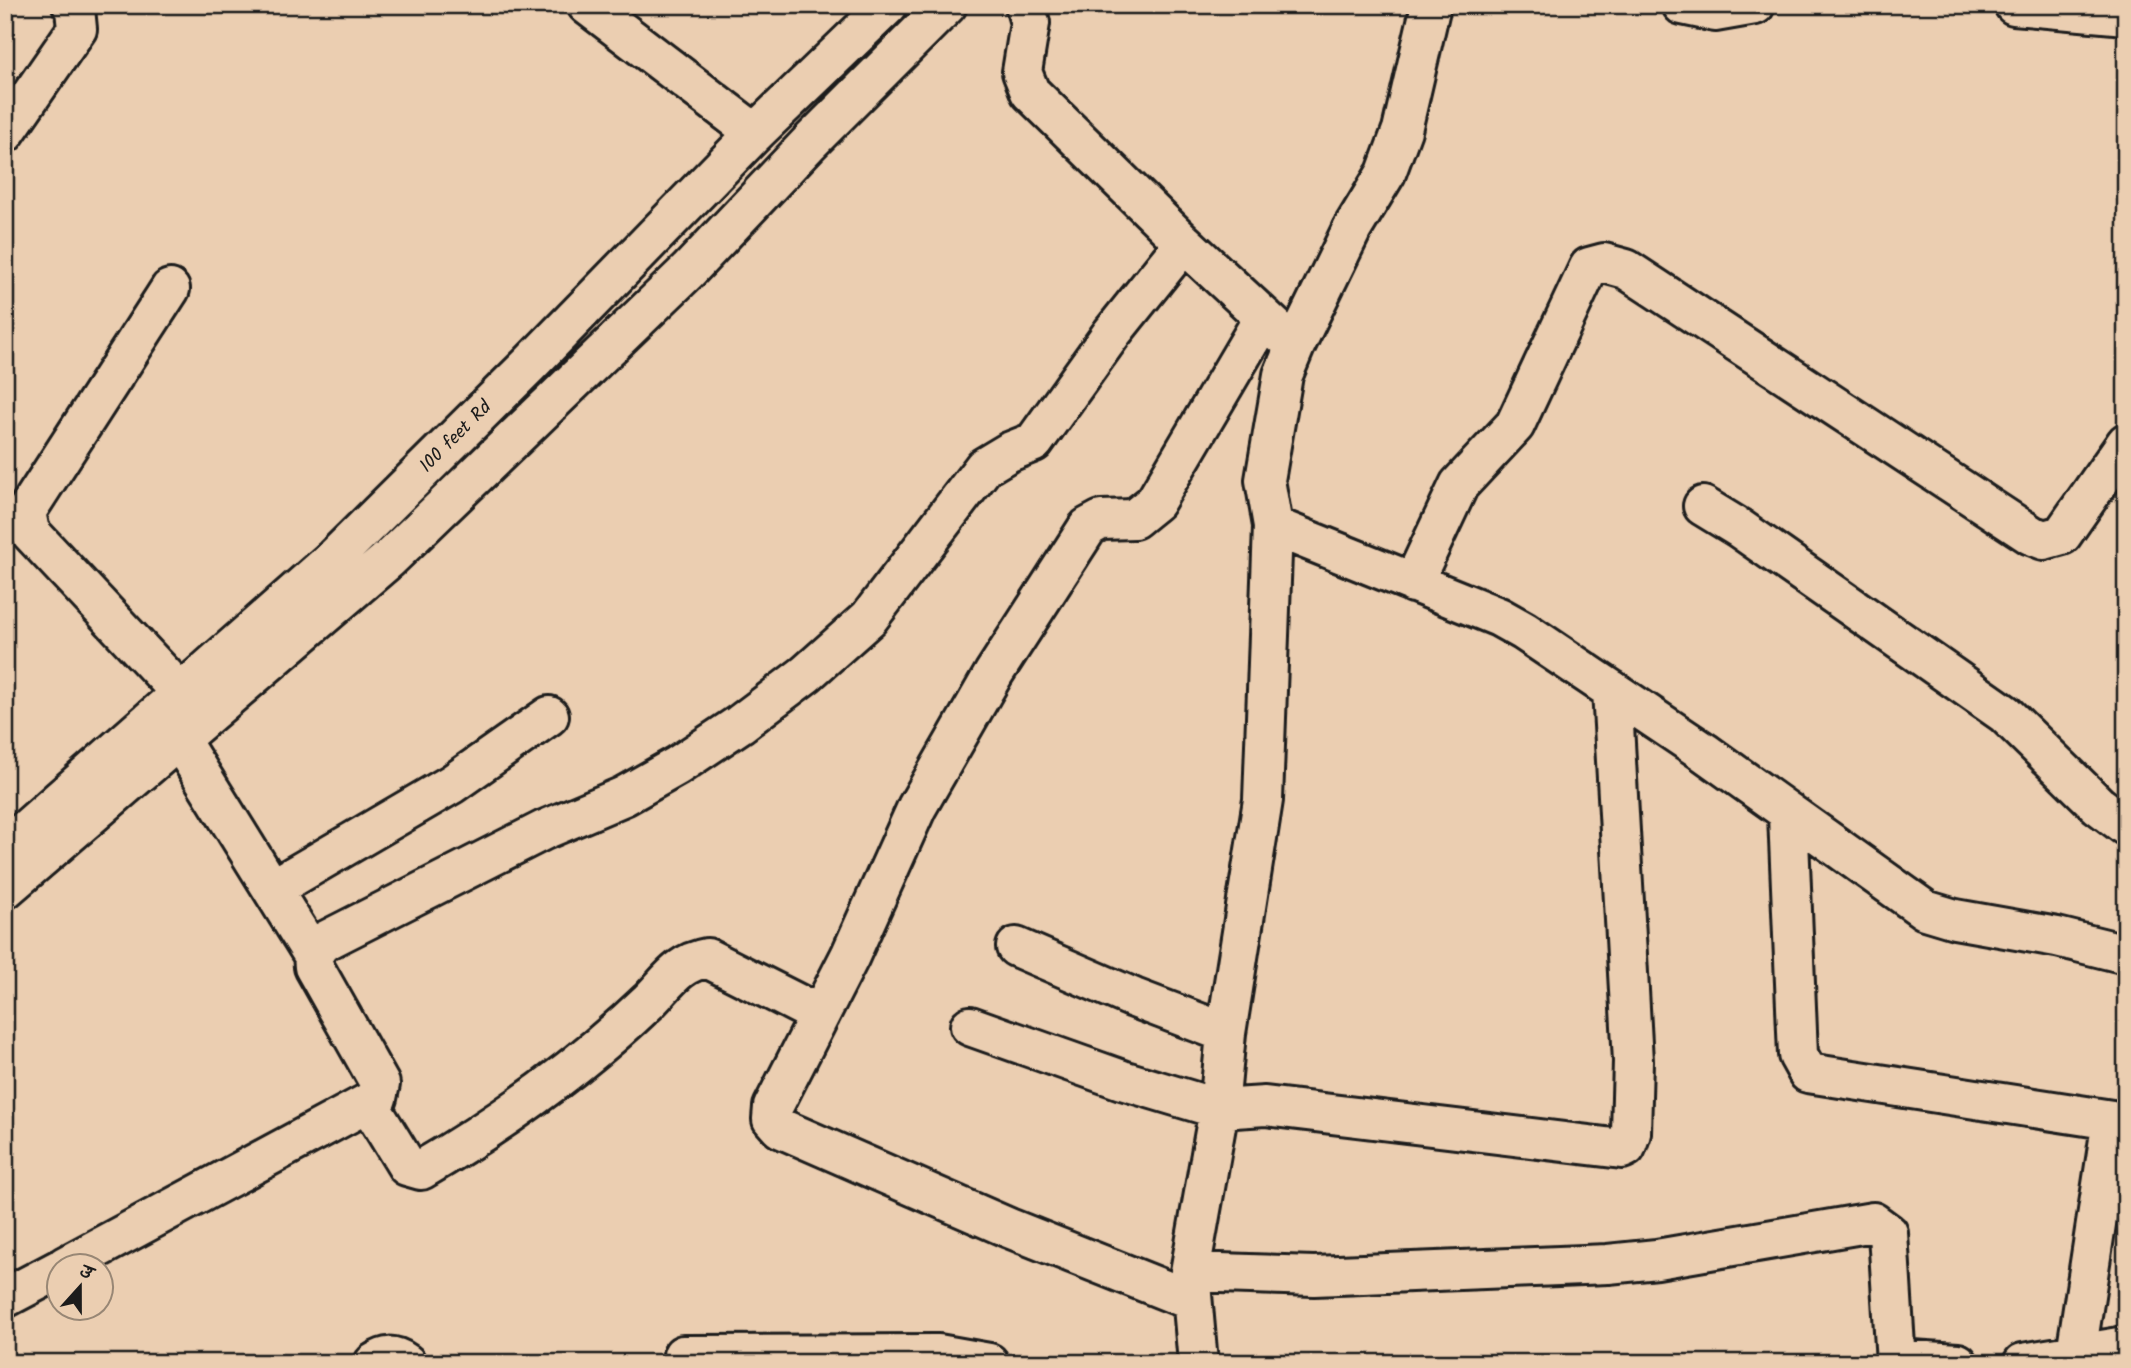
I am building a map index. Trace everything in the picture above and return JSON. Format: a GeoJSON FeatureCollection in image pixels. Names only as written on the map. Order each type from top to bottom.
{"type":"FeatureCollection","features":[{"type":"Feature","properties":{"kind":"street"},"geometry":{"type":"LineString","coordinates":[[5,134],[77,29],[75,9],[72,5]]}},
{"type":"Feature","properties":{"kind":"street"},"geometry":{"type":"LineString","coordinates":[[587,5],[755,133]]}},
{"type":"Feature","properties":{"kind":"street","name":"100 feet Rd"},"geometry":{"type":"LineString","coordinates":[[5,848],[334,558],[529,365],[755,133],[888,5]]}},
{"type":"Feature","properties":{"kind":"street"},"geometry":{"type":"LineString","coordinates":[[5,889],[388,559],[688,271],[810,142],[947,5]]}},
{"type":"Feature","properties":{"kind":"street"},"geometry":{"type":"LineString","coordinates":[[1025,5],[1030,23],[1021,72],[1030,92],[1184,243],[1295,346]]}},
{"type":"Feature","properties":{"kind":"street"},"geometry":{"type":"LineString","coordinates":[[1198,1363],[1190,1286],[1219,1109],[1226,1033],[1264,800],[1273,526],[1265,480],[1283,375],[1352,229],[1386,173],[1402,130],[1432,5]]}},
{"type":"Feature","properties":{"kind":"street"},"geometry":{"type":"LineString","coordinates":[[1682,5],[1715,12],[1755,5]]}},
{"type":"Feature","properties":{"kind":"street"},"geometry":{"type":"LineString","coordinates":[[2029,6],[2126,15]]}},
{"type":"Feature","properties":{"kind":"street"},"geometry":{"type":"LineString","coordinates":[[313,955],[321,943],[544,830],[624,796],[677,766],[806,674],[869,618],[984,467],[1009,452],[1034,442],[1112,333],[1184,243]]}},
{"type":"Feature","properties":{"kind":"street"},"geometry":{"type":"LineString","coordinates":[[1413,583],[1460,485],[1515,425],[1589,267],[1604,263],[1626,269],[2031,535],[2044,540],[2062,535],[2126,443]]}},
{"type":"Feature","properties":{"kind":"street"},"geometry":{"type":"LineString","coordinates":[[170,289],[26,512],[30,531],[181,693]]}},
{"type":"Feature","properties":{"kind":"street"},"geometry":{"type":"LineString","coordinates":[[1264,317],[1154,502],[1134,519],[1101,520],[1087,527],[994,673],[918,807],[820,1015],[773,1107],[772,1119],[780,1128],[1009,1228],[1190,1286],[1314,1276],[1608,1264],[1657,1259],[1873,1222],[1888,1233],[1896,1361],[1958,1363]]}},
{"type":"Feature","properties":{"kind":"street"},"geometry":{"type":"LineString","coordinates":[[1703,506],[1739,528],[2005,713],[2098,804],[2126,826]]}},
{"type":"Feature","properties":{"kind":"street"},"geometry":{"type":"LineString","coordinates":[[1273,526],[1524,631],[1704,752],[1905,898],[1937,915],[2057,936],[2126,954]]}},
{"type":"Feature","properties":{"kind":"street"},"geometry":{"type":"LineString","coordinates":[[971,1026],[1122,1080],[1219,1109],[1265,1106],[1609,1148],[1626,1147],[1632,1133],[1633,1061],[1612,690]]}},
{"type":"Feature","properties":{"kind":"street"},"geometry":{"type":"LineString","coordinates":[[272,889],[452,784],[549,716]]}},
{"type":"Feature","properties":{"kind":"street"},"geometry":{"type":"LineString","coordinates":[[91,1252],[369,1104],[377,1098],[380,1084],[314,967],[313,955],[179,739]]}},
{"type":"Feature","properties":{"kind":"street"},"geometry":{"type":"LineString","coordinates":[[1788,815],[1798,1055],[1808,1073],[2119,1121],[2076,1354]]}},
{"type":"Feature","properties":{"kind":"street"},"geometry":{"type":"LineString","coordinates":[[1016,947],[1134,998],[1226,1033]]}},
{"type":"Feature","properties":{"kind":"street"},"geometry":{"type":"LineString","coordinates":[[369,1104],[407,1166],[421,1170],[565,1076],[648,1001],[687,961],[707,957],[820,1015]]}},
{"type":"Feature","properties":{"kind":"street"},"geometry":{"type":"LineString","coordinates":[[5,1298],[46,1276]]}},
{"type":"Feature","properties":{"kind":"street"},"geometry":{"type":"LineString","coordinates":[[2023,1363],[2126,1346]]}},
{"type":"Feature","properties":{"kind":"street"},"geometry":{"type":"LineString","coordinates":[[683,1354],[938,1354],[989,1363]]}},
{"type":"Feature","properties":{"kind":"street"},"geometry":{"type":"LineString","coordinates":[[374,1363],[384,1357],[396,1356],[406,1363]]}}]}
